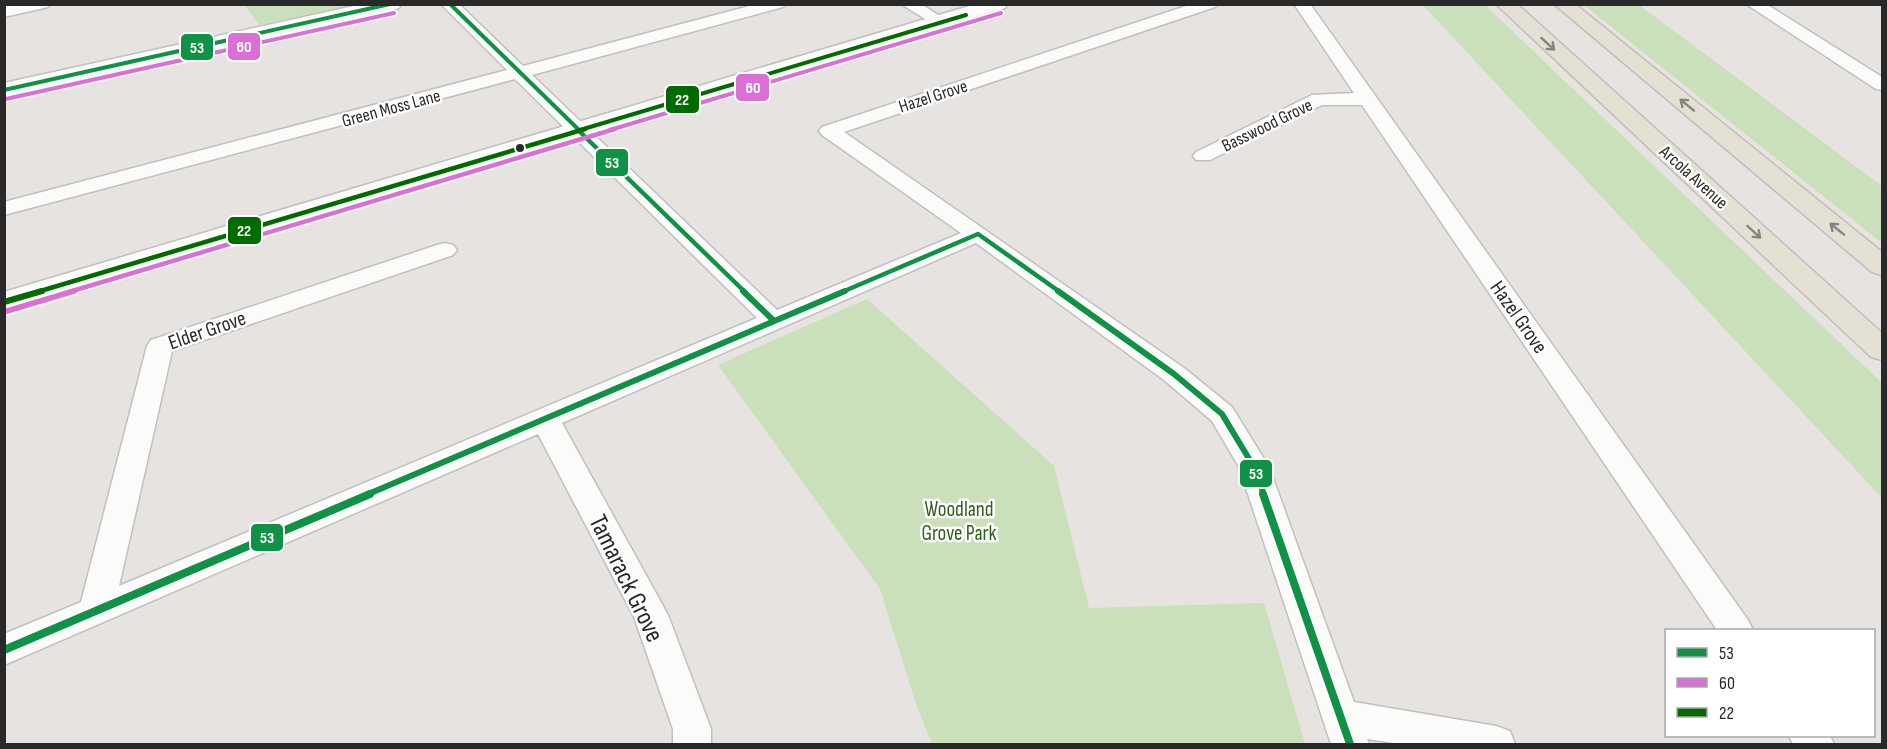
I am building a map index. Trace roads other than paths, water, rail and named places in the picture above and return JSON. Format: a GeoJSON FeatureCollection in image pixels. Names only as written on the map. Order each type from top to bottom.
{"type":"FeatureCollection","features":[{"type":"Feature","properties":{"kind":"main road","name":"Arcola Avenue"},"geometry":{"type":"LineString","coordinates":[[1505,4],[1882,350]]}},
{"type":"Feature","properties":{"kind":"main road"},"geometry":{"type":"LineString","coordinates":[[1563,4],[1882,266]]}},
{"type":"Feature","properties":{"kind":"street"},"geometry":{"type":"LineString","coordinates":[[4,12],[42,4]]}},
{"type":"Feature","properties":{"kind":"street"},"geometry":{"type":"LineString","coordinates":[[4,90],[392,4]]}},
{"type":"Feature","properties":{"kind":"street"},"geometry":{"type":"LineString","coordinates":[[449,4],[774,321]]}},
{"type":"Feature","properties":{"kind":"street","name":"Green Moss Lane"},"geometry":{"type":"LineString","coordinates":[[4,209],[777,4]]}},
{"type":"Feature","properties":{"kind":"street"},"geometry":{"type":"LineString","coordinates":[[909,4],[944,13],[966,15],[998,4]]}},
{"type":"Feature","properties":{"kind":"street","name":"Hazel Grove"},"geometry":{"type":"LineString","coordinates":[[978,234],[829,131],[1209,4]]}},
{"type":"Feature","properties":{"kind":"street","name":"Hazel Grove"},"geometry":{"type":"LineString","coordinates":[[1302,4],[1735,629]]}},
{"type":"Feature","properties":{"kind":"street"},"geometry":{"type":"LineString","coordinates":[[1754,4],[1882,85]]}},
{"type":"Feature","properties":{"kind":"street"},"geometry":{"type":"LineString","coordinates":[[4,302],[576,130],[944,13]]}},
{"type":"Feature","properties":{"kind":"street","name":"Basswood Grove"},"geometry":{"type":"LineString","coordinates":[[1203,156],[1319,99],[1368,99]]}},
{"type":"Feature","properties":{"kind":"street"},"geometry":{"type":"LineString","coordinates":[[4,650],[978,234],[1174,374],[1222,414],[1254,467],[1346,731],[1496,744]]}},
{"type":"Feature","properties":{"kind":"street","name":"Elder Grove"},"geometry":{"type":"LineString","coordinates":[[96,612],[160,346],[445,250]]}},
{"type":"Feature","properties":{"kind":"street","name":"Tamarack Grove"},"geometry":{"type":"LineString","coordinates":[[545,419],[651,615],[692,729],[692,744]]}},
{"type":"Feature","properties":{"kind":"park label","name":"Woodland Grove Park"},"geometry":{"type":"Point","coordinates":[959,521]}}]}
